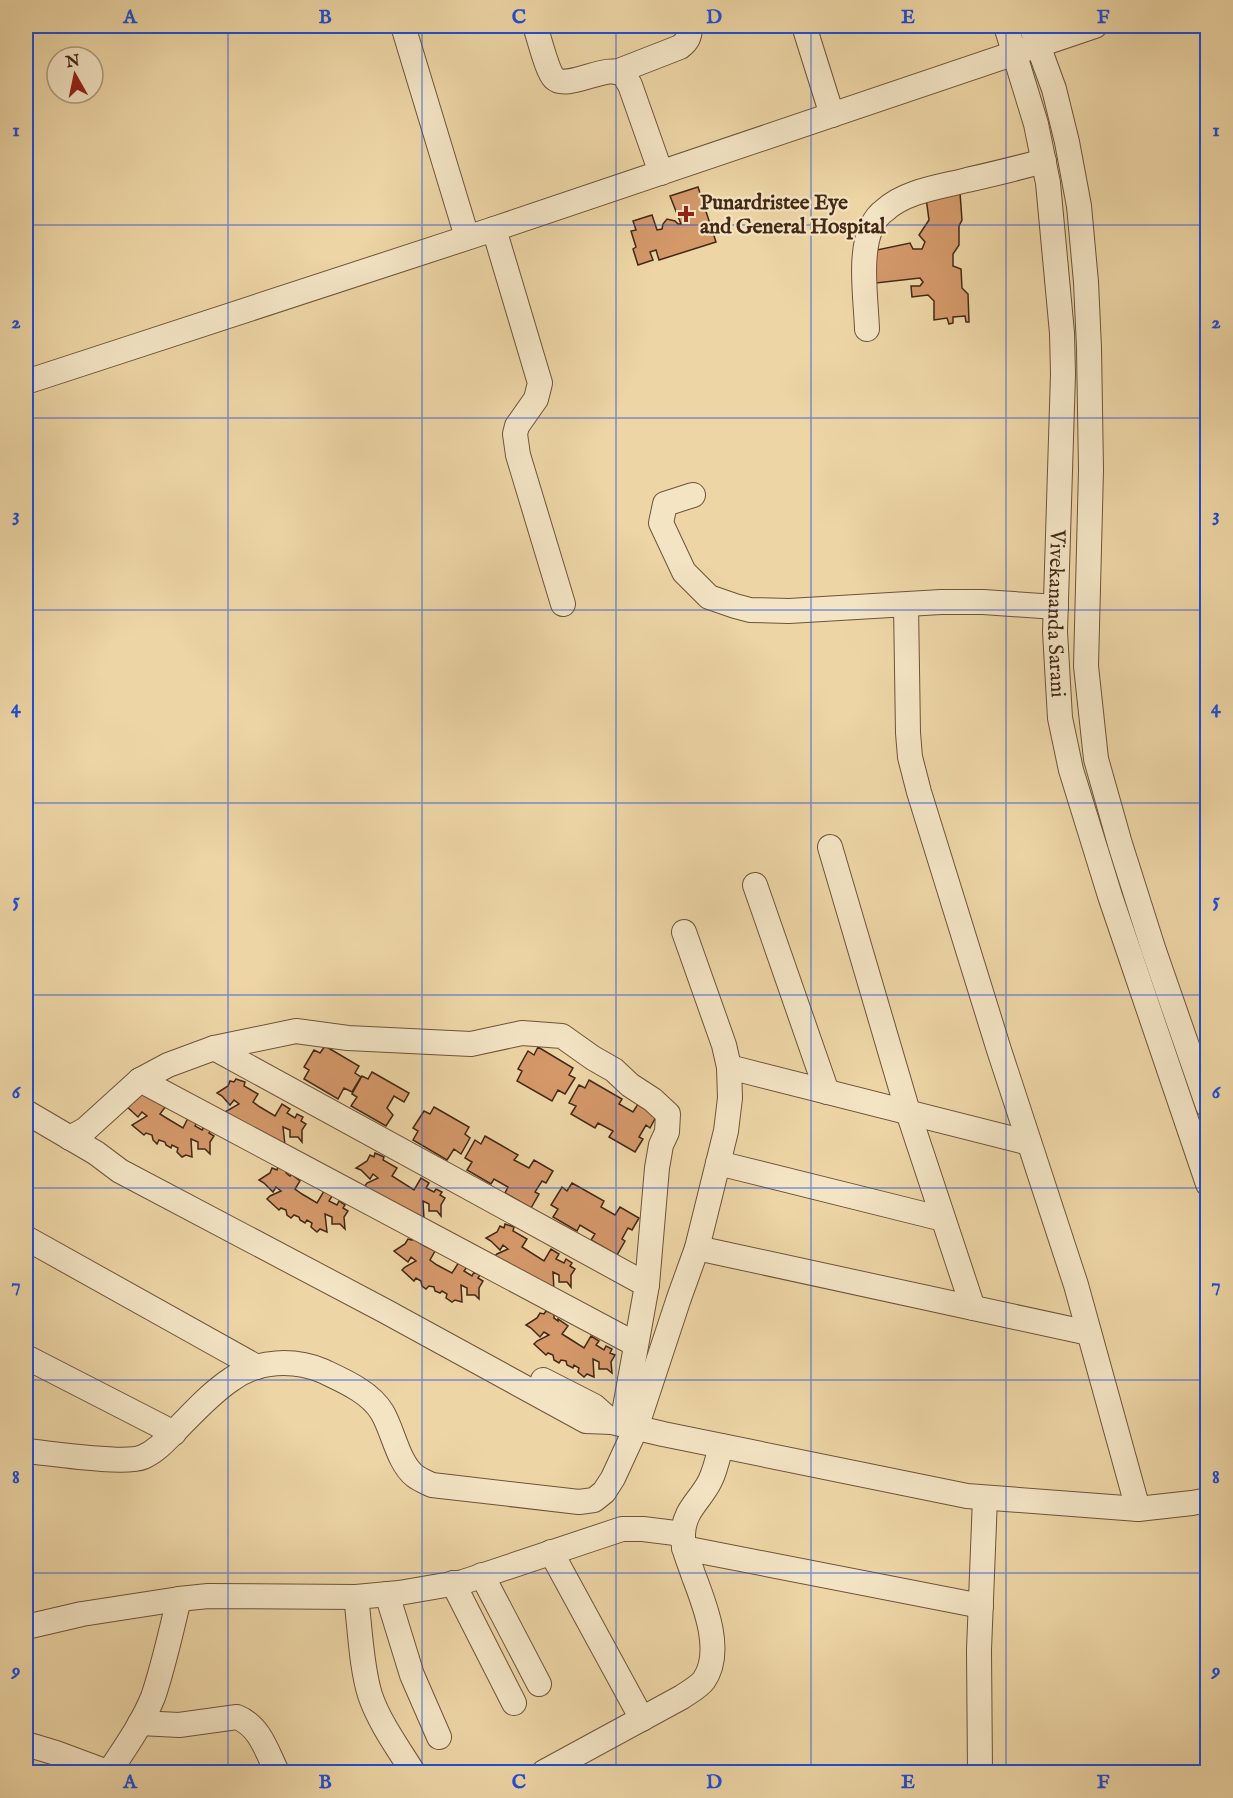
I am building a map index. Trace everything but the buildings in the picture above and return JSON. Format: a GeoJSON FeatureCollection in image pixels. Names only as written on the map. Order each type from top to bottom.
{"type":"FeatureCollection","features":[{"type":"Feature","properties":{"kind":"street"},"geometry":{"type":"LineString","coordinates":[[403,26],[467,237]]}},
{"type":"Feature","properties":{"kind":"street"},"geometry":{"type":"LineString","coordinates":[[536,26],[550,71],[554,79],[560,81],[616,72],[680,47],[687,42],[690,26]]}},
{"type":"Feature","properties":{"kind":"street"},"geometry":{"type":"LineString","coordinates":[[804,26],[832,115]]}},
{"type":"Feature","properties":{"kind":"street","name":"Vivekananda Sarani"},"geometry":{"type":"LineString","coordinates":[[1006,26],[1036,124],[1044,161],[1062,333],[1063,374],[1055,632],[1060,718],[1071,770],[1110,896],[1208,1184]]}},
{"type":"Feature","properties":{"kind":"street"},"geometry":{"type":"LineString","coordinates":[[26,382],[260,307],[1015,53],[1035,35],[1095,26]]}},
{"type":"Feature","properties":{"kind":"street","name":"Vivekananda Sarani"},"geometry":{"type":"LineString","coordinates":[[1035,35],[1054,89],[1067,142],[1079,206],[1086,282],[1091,470],[1086,666],[1096,759],[1123,854],[1205,1098]]}},
{"type":"Feature","properties":{"kind":"street"},"geometry":{"type":"LineString","coordinates":[[616,72],[623,75],[630,86],[662,173]]}},
{"type":"Feature","properties":{"kind":"street"},"geometry":{"type":"LineString","coordinates":[[867,329],[866,244],[870,229],[886,209],[906,197],[938,187],[1044,161]]}},
{"type":"Feature","properties":{"kind":"street"},"geometry":{"type":"LineString","coordinates":[[494,229],[540,383],[536,399],[517,426],[515,434],[518,455],[563,604]]}},
{"type":"Feature","properties":{"kind":"street"},"geometry":{"type":"LineString","coordinates":[[693,495],[665,504],[662,523],[684,572],[709,597],[750,610],[789,611],[941,602],[983,602],[1057,596]]}},
{"type":"Feature","properties":{"kind":"street"},"geometry":{"type":"LineString","coordinates":[[906,605],[910,757],[999,1050],[1076,1286],[1138,1509]]}},
{"type":"Feature","properties":{"kind":"street"},"geometry":{"type":"LineString","coordinates":[[830,847],[908,1112],[973,1308]]}},
{"type":"Feature","properties":{"kind":"street"},"geometry":{"type":"LineString","coordinates":[[755,885],[827,1092]]}},
{"type":"Feature","properties":{"kind":"street"},"geometry":{"type":"LineString","coordinates":[[624,1425],[679,1298],[697,1248],[726,1131],[729,1109],[729,1066],[724,1045],[684,932]]}},
{"type":"Feature","properties":{"kind":"street"},"geometry":{"type":"LineString","coordinates":[[26,1451],[110,1459],[141,1458],[155,1451],[233,1377],[257,1367],[285,1362],[307,1365],[354,1387],[370,1398],[382,1412],[406,1466],[415,1476],[432,1485],[579,1502],[594,1500],[604,1492],[613,1478],[624,1425],[646,1285],[657,1168],[667,1132],[668,1114],[614,1070],[592,1058],[562,1036],[522,1033],[471,1044],[348,1038],[296,1031],[214,1048],[168,1065],[140,1080],[78,1133]]}},
{"type":"Feature","properties":{"kind":"street"},"geometry":{"type":"LineString","coordinates":[[214,1048],[646,1285]]}},
{"type":"Feature","properties":{"kind":"street"},"geometry":{"type":"LineString","coordinates":[[729,1066],[1029,1143]]}},
{"type":"Feature","properties":{"kind":"street"},"geometry":{"type":"LineString","coordinates":[[140,1080],[635,1344]]}},
{"type":"Feature","properties":{"kind":"street"},"geometry":{"type":"LineString","coordinates":[[26,1096],[78,1133],[96,1153],[120,1172],[375,1306],[586,1421],[624,1425],[967,1496],[1138,1509],[1208,1500]]}},
{"type":"Feature","properties":{"kind":"street"},"geometry":{"type":"LineString","coordinates":[[1179,1099],[1205,1098]]}},
{"type":"Feature","properties":{"kind":"street"},"geometry":{"type":"LineString","coordinates":[[26,1112],[78,1133]]}},
{"type":"Feature","properties":{"kind":"street"},"geometry":{"type":"LineString","coordinates":[[718,1163],[943,1219]]}},
{"type":"Feature","properties":{"kind":"street"},"geometry":{"type":"LineString","coordinates":[[26,1238],[257,1367]]}},
{"type":"Feature","properties":{"kind":"street"},"geometry":{"type":"LineString","coordinates":[[697,1248],[1089,1333]]}},
{"type":"Feature","properties":{"kind":"street"},"geometry":{"type":"LineString","coordinates":[[26,1357],[174,1433]]}},
{"type":"Feature","properties":{"kind":"street"},"geometry":{"type":"LineString","coordinates":[[544,1773],[682,1697],[703,1682],[711,1667],[714,1648],[699,1588],[683,1541],[685,1520],[689,1510],[711,1479],[721,1446]]}},
{"type":"Feature","properties":{"kind":"street"},"geometry":{"type":"LineString","coordinates":[[980,1773],[979,1650],[985,1498]]}},
{"type":"Feature","properties":{"kind":"street"},"geometry":{"type":"LineString","coordinates":[[26,1627],[82,1614],[208,1596],[356,1597],[387,1594],[453,1583],[482,1575],[622,1529],[643,1529],[683,1541],[981,1606]]}},
{"type":"Feature","properties":{"kind":"street"},"geometry":{"type":"LineString","coordinates":[[551,1552],[642,1719]]}},
{"type":"Feature","properties":{"kind":"street"},"geometry":{"type":"LineString","coordinates":[[482,1575],[539,1684]]}},
{"type":"Feature","properties":{"kind":"street"},"geometry":{"type":"LineString","coordinates":[[453,1583],[514,1703]]}},
{"type":"Feature","properties":{"kind":"street"},"geometry":{"type":"LineString","coordinates":[[387,1594],[412,1675],[439,1737]]}},
{"type":"Feature","properties":{"kind":"street"},"geometry":{"type":"LineString","coordinates":[[356,1597],[370,1693],[376,1711],[413,1773]]}},
{"type":"Feature","properties":{"kind":"street"},"geometry":{"type":"LineString","coordinates":[[26,1744],[108,1773],[141,1723],[152,1698],[163,1665],[179,1599]]}},
{"type":"Feature","properties":{"kind":"street"},"geometry":{"type":"LineString","coordinates":[[141,1723],[179,1725],[237,1717],[245,1720],[258,1734],[277,1773]]}},
{"type":"Feature","properties":{"kind":"place","name":"Punardristee Eye and General Hospital"},"geometry":{"type":"Point","coordinates":[686,214]}}]}
